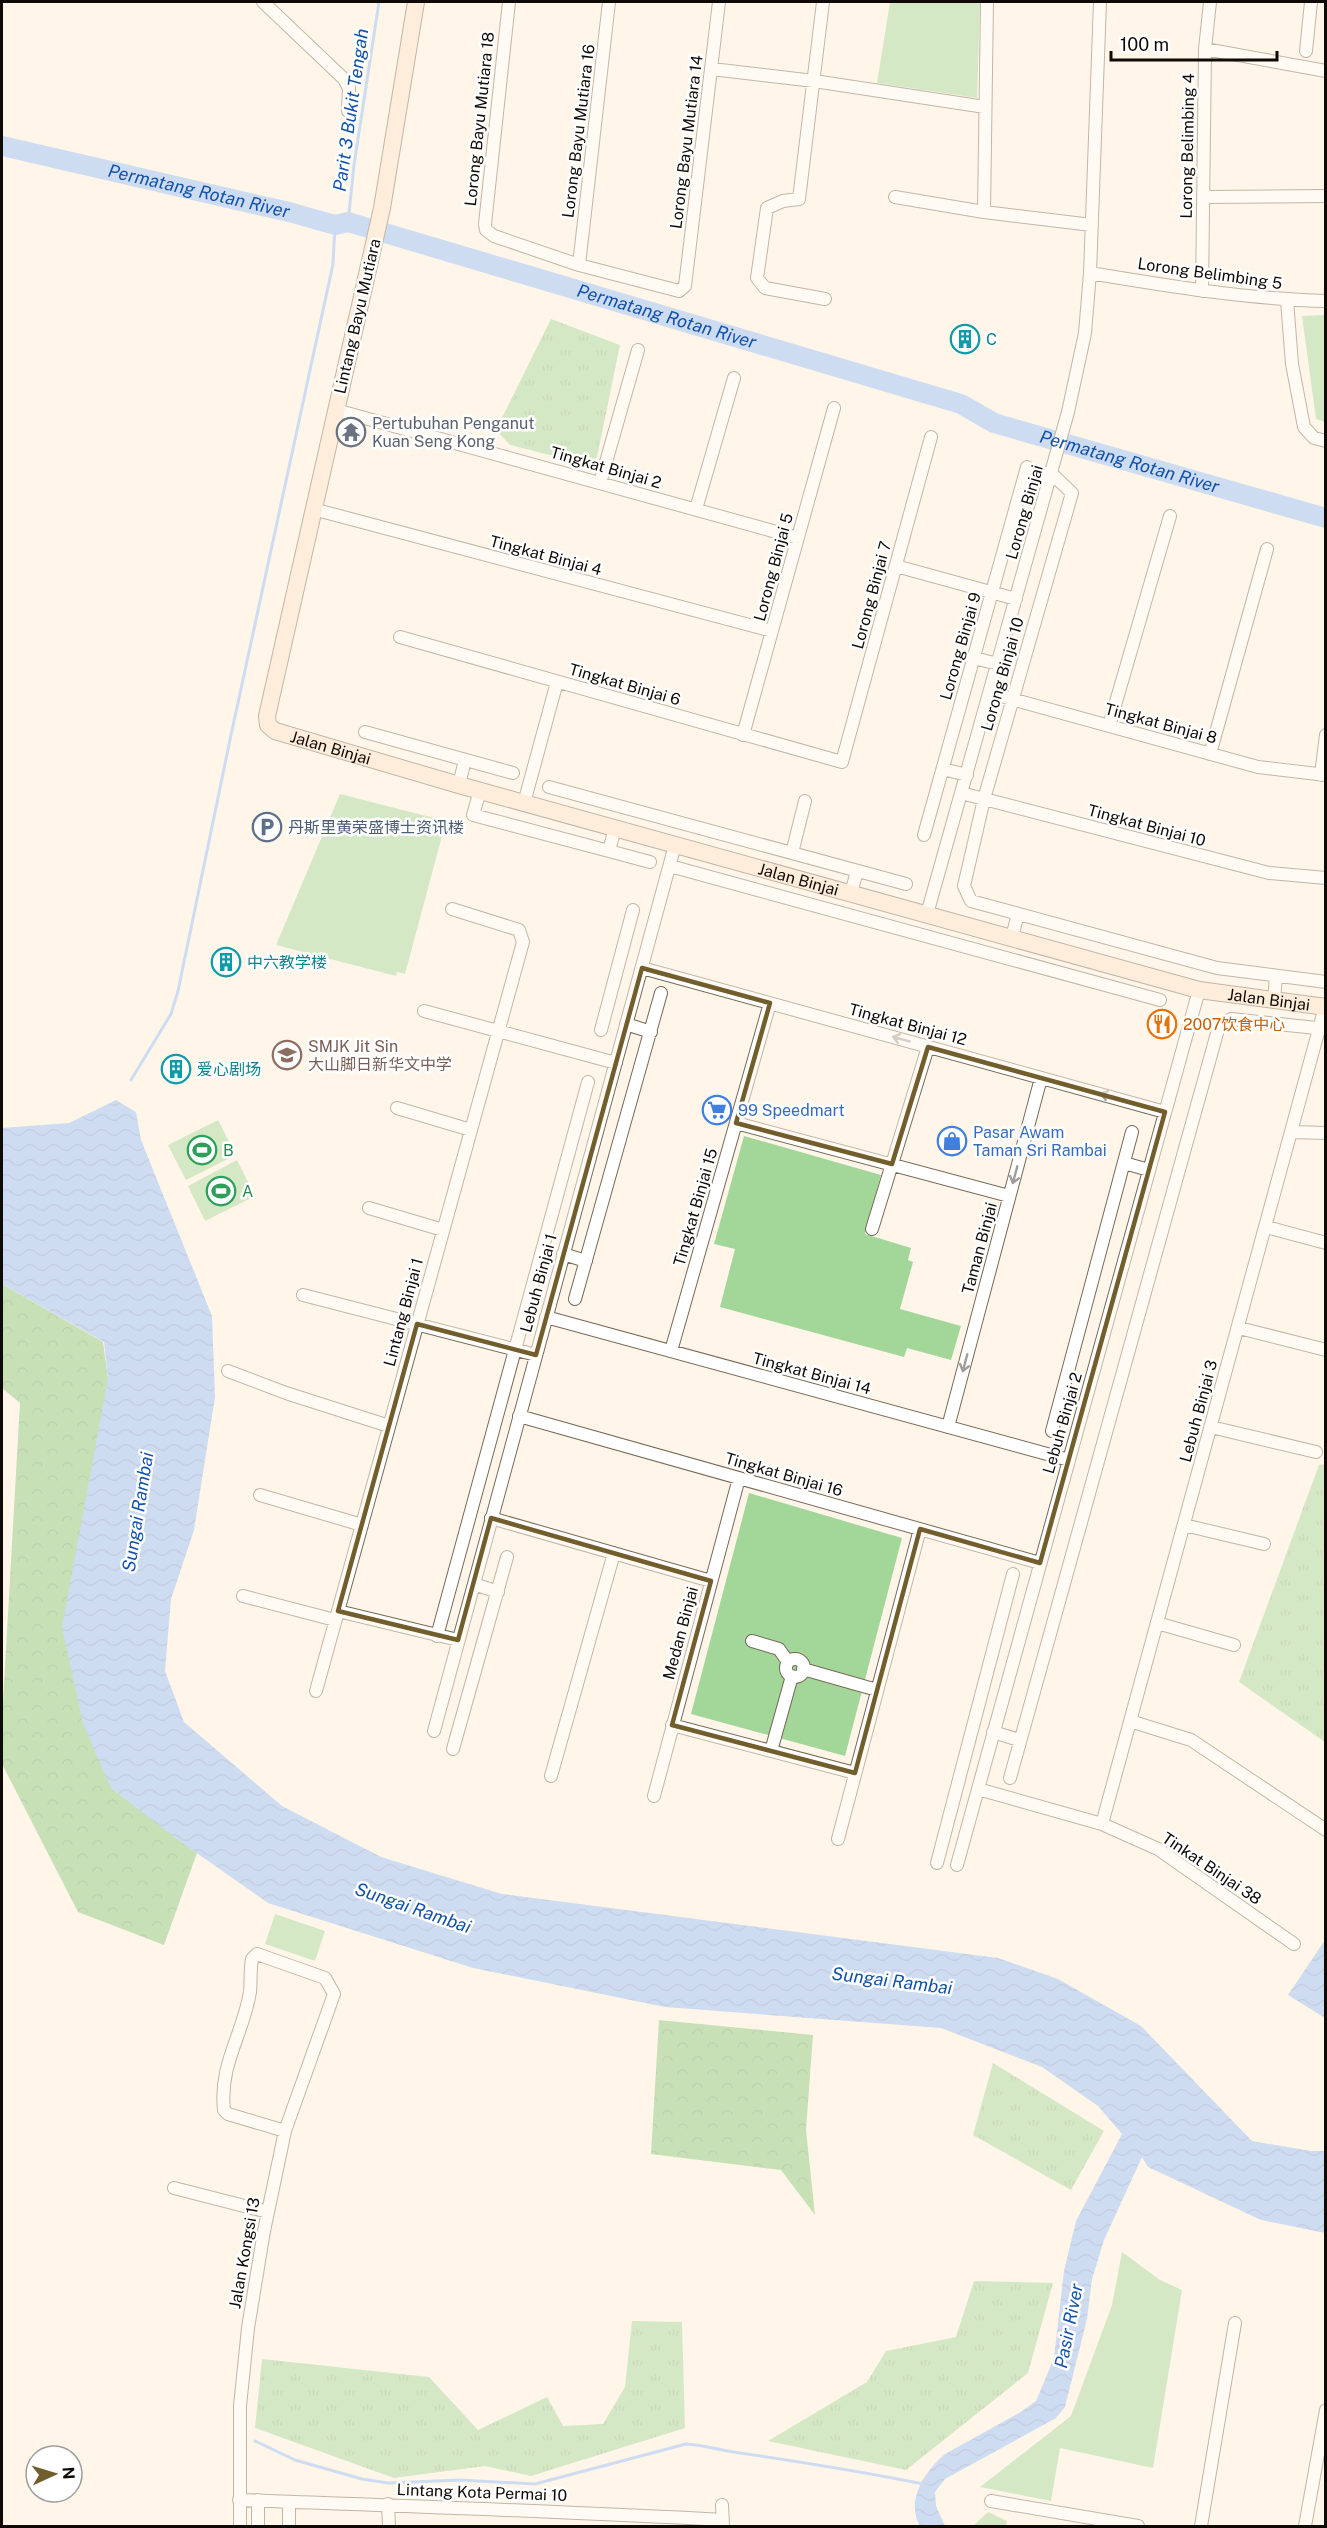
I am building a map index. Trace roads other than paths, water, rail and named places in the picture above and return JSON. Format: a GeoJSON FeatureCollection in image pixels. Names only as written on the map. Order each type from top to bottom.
{"type":"FeatureCollection","features":[{"type":"Feature","properties":{"kind":"street"},"geometry":{"type":"LineString","coordinates":[[263,2],[344,79],[349,88],[348,111]]}},
{"type":"Feature","properties":{"kind":"street","name":"Lintang Bayu Mutiara"},"geometry":{"type":"LineString","coordinates":[[275,731],[268,725],[267,716],[382,208],[416,2]]}},
{"type":"Feature","properties":{"kind":"street","name":"Lorong Bayu Mutiara 18"},"geometry":{"type":"LineString","coordinates":[[509,2],[484,224],[486,230],[494,236],[579,265]]}},
{"type":"Feature","properties":{"kind":"street","name":"Lorong Bayu Mutiara 16"},"geometry":{"type":"LineString","coordinates":[[579,265],[609,2]]}},
{"type":"Feature","properties":{"kind":"street","name":"Lorong Bayu Mutiara 14"},"geometry":{"type":"LineString","coordinates":[[579,265],[674,291],[683,289],[685,286],[719,2]]}},
{"type":"Feature","properties":{"kind":"street"},"geometry":{"type":"LineString","coordinates":[[823,2],[799,199],[783,201],[767,208],[757,278],[765,288],[825,299]]}},
{"type":"Feature","properties":{"kind":"street"},"geometry":{"type":"LineString","coordinates":[[984,212],[987,2]]}},
{"type":"Feature","properties":{"kind":"street","name":"Lorong Binjai"},"geometry":{"type":"LineString","coordinates":[[927,914],[1053,468],[1085,333],[1090,273],[1100,2]]}},
{"type":"Feature","properties":{"kind":"street","name":"Lorong Belimbing 4"},"geometry":{"type":"LineString","coordinates":[[1202,291],[1205,49],[1210,2]]}},
{"type":"Feature","properties":{"kind":"street"},"geometry":{"type":"LineString","coordinates":[[1306,51],[1311,2]]}},
{"type":"Feature","properties":{"kind":"street"},"geometry":{"type":"LineString","coordinates":[[1205,49],[1326,71]]}},
{"type":"Feature","properties":{"kind":"street"},"geometry":{"type":"LineString","coordinates":[[712,69],[814,81],[986,107]]}},
{"type":"Feature","properties":{"kind":"street"},"geometry":{"type":"LineString","coordinates":[[1203,197],[1326,196]]}},
{"type":"Feature","properties":{"kind":"street"},"geometry":{"type":"LineString","coordinates":[[895,197],[984,212],[1092,225]]}},
{"type":"Feature","properties":{"kind":"street","name":"Lorong Belimbing 5"},"geometry":{"type":"LineString","coordinates":[[1090,273],[1202,291],[1326,302]]}},
{"type":"Feature","properties":{"kind":"street"},"geometry":{"type":"LineString","coordinates":[[1287,300],[1292,364],[1304,427],[1314,438],[1326,441]]}},
{"type":"Feature","properties":{"kind":"street"},"geometry":{"type":"LineString","coordinates":[[600,483],[638,350]]}},
{"type":"Feature","properties":{"kind":"street"},"geometry":{"type":"LineString","coordinates":[[696,509],[734,378]]}},
{"type":"Feature","properties":{"kind":"street","name":"Lorong Binjai 5"},"geometry":{"type":"LineString","coordinates":[[743,735],[834,408]]}},
{"type":"Feature","properties":{"kind":"street","name":"Tingkat Binjai 2"},"geometry":{"type":"LineString","coordinates":[[336,410],[798,538]]}},
{"type":"Feature","properties":{"kind":"street","name":"Lorong Binjai 7"},"geometry":{"type":"LineString","coordinates":[[842,762],[931,437]]}},
{"type":"Feature","properties":{"kind":"street","name":"Lorong Binjai 9"},"geometry":{"type":"LineString","coordinates":[[924,835],[1026,470],[1053,468]]}},
{"type":"Feature","properties":{"kind":"street","name":"Lorong Binjai 10"},"geometry":{"type":"LineString","coordinates":[[1018,914],[971,901],[964,886],[984,800],[1072,493],[1053,468]]}},
{"type":"Feature","properties":{"kind":"street","name":"Tingkat Binjai 4"},"geometry":{"type":"LineString","coordinates":[[313,509],[772,632]]}},
{"type":"Feature","properties":{"kind":"street"},"geometry":{"type":"LineString","coordinates":[[1109,726],[1170,516]]}},
{"type":"Feature","properties":{"kind":"street"},"geometry":{"type":"LineString","coordinates":[[1210,754],[1267,549]]}},
{"type":"Feature","properties":{"kind":"street"},"geometry":{"type":"LineString","coordinates":[[896,566],[1016,599]]}},
{"type":"Feature","properties":{"kind":"street","name":"Tingkat Binjai 6"},"geometry":{"type":"LineString","coordinates":[[400,637],[842,762]]}},
{"type":"Feature","properties":{"kind":"street"},"geometry":{"type":"LineString","coordinates":[[974,658],[998,664]]}},
{"type":"Feature","properties":{"kind":"street"},"geometry":{"type":"LineString","coordinates":[[524,803],[557,682]]}},
{"type":"Feature","properties":{"kind":"street","name":"Tingkat Binjai 8"},"geometry":{"type":"LineString","coordinates":[[990,693],[1258,767],[1323,775]]}},
{"type":"Feature","properties":{"kind":"street","name":"Jalan Binjai"},"geometry":{"type":"LineString","coordinates":[[275,731],[480,791],[1199,990],[1325,1007]]}},
{"type":"Feature","properties":{"kind":"street"},"geometry":{"type":"LineString","coordinates":[[365,732],[513,773]]}},
{"type":"Feature","properties":{"kind":"street"},"geometry":{"type":"LineString","coordinates":[[1323,775],[1326,735]]}},
{"type":"Feature","properties":{"kind":"street"},"geometry":{"type":"LineString","coordinates":[[459,785],[465,760]]}},
{"type":"Feature","properties":{"kind":"street"},"geometry":{"type":"LineString","coordinates":[[943,770],[967,775]]}},
{"type":"Feature","properties":{"kind":"street"},"geometry":{"type":"LineString","coordinates":[[549,787],[906,884]]}},
{"type":"Feature","properties":{"kind":"street"},"geometry":{"type":"LineString","coordinates":[[480,791],[473,814],[650,862]]}},
{"type":"Feature","properties":{"kind":"street","name":"Tingkat Binjai 10"},"geometry":{"type":"LineString","coordinates":[[962,793],[1269,873],[1326,878]]}},
{"type":"Feature","properties":{"kind":"street"},"geometry":{"type":"LineString","coordinates":[[593,822],[598,800]]}},
{"type":"Feature","properties":{"kind":"street"},"geometry":{"type":"LineString","coordinates":[[792,853],[805,801]]}},
{"type":"Feature","properties":{"kind":"street"},"geometry":{"type":"LineString","coordinates":[[609,851],[615,828]]}},
{"type":"Feature","properties":{"kind":"street","name":"Lebuh Binjai 1"},"geometry":{"type":"LineString","coordinates":[[434,1731],[675,845]]}},
{"type":"Feature","properties":{"kind":"street"},"geometry":{"type":"LineString","coordinates":[[670,866],[1160,1000]]}},
{"type":"Feature","properties":{"kind":"street"},"geometry":{"type":"LineString","coordinates":[[758,890],[763,869]]}},
{"type":"Feature","properties":{"kind":"street"},"geometry":{"type":"LineString","coordinates":[[851,893],[857,871]]}},
{"type":"Feature","properties":{"kind":"street","name":"Lintang Binjai 1"},"geometry":{"type":"LineString","coordinates":[[316,1691],[523,942],[519,930],[452,909]]}},
{"type":"Feature","properties":{"kind":"street"},"geometry":{"type":"LineString","coordinates":[[601,1030],[633,910]]}},
{"type":"Feature","properties":{"kind":"street"},"geometry":{"type":"LineString","coordinates":[[1012,937],[1018,914],[1216,968],[1326,982]]}},
{"type":"Feature","properties":{"kind":"street","name":"Tingkat Binjai 12"},"geometry":{"type":"LineString","coordinates":[[642,968],[1165,1112]]}},
{"type":"Feature","properties":{"kind":"street"},"geometry":{"type":"LineString","coordinates":[[1130,992],[1135,971]]}},
{"type":"Feature","properties":{"kind":"street"},"geometry":{"type":"LineString","coordinates":[[1274,1000],[1276,976]]}},
{"type":"Feature","properties":{"kind":"street","name":"Lebuh Binjai 2"},"geometry":{"type":"LineString","coordinates":[[957,1865],[1199,990]]}},
{"type":"Feature","properties":{"kind":"street"},"geometry":{"type":"LineString","coordinates":[[575,1299],[661,993]]}},
{"type":"Feature","properties":{"kind":"street","name":"Tingkat Binjai 15"},"geometry":{"type":"LineString","coordinates":[[671,1351],[770,1003]]}},
{"type":"Feature","properties":{"kind":"street"},"geometry":{"type":"LineString","coordinates":[[608,1005],[630,1011]]}},
{"type":"Feature","properties":{"kind":"street","name":"Lebuh Binjai 3"},"geometry":{"type":"LineString","coordinates":[[1102,1824],[1292,1132],[1323,1029],[1325,1007]]}},
{"type":"Feature","properties":{"kind":"street"},"geometry":{"type":"LineString","coordinates":[[424,1011],[616,1064]]}},
{"type":"Feature","properties":{"kind":"street"},"geometry":{"type":"LineString","coordinates":[[1010,1778],[1219,1026],[1231,1018],[1323,1029]]}},
{"type":"Feature","properties":{"kind":"street"},"geometry":{"type":"LineString","coordinates":[[626,1024],[651,1032]]}},
{"type":"Feature","properties":{"kind":"street"},"geometry":{"type":"LineString","coordinates":[[872,1229],[928,1047]]}},
{"type":"Feature","properties":{"kind":"street","name":"Taman Binjai"},"geometry":{"type":"LineString","coordinates":[[948,1427],[1041,1078]]}},
{"type":"Feature","properties":{"kind":"street","name":"Lebuh Binjai 1"},"geometry":{"type":"LineString","coordinates":[[437,1636],[588,1082]]}},
{"type":"Feature","properties":{"kind":"street"},"geometry":{"type":"LineString","coordinates":[[397,1108],[471,1130]]}},
{"type":"Feature","properties":{"kind":"street"},"geometry":{"type":"LineString","coordinates":[[736,1123],[1009,1196]]}},
{"type":"Feature","properties":{"kind":"street"},"geometry":{"type":"LineString","coordinates":[[1052,1431],[1132,1132]]}},
{"type":"Feature","properties":{"kind":"street"},"geometry":{"type":"LineString","coordinates":[[1292,1132],[1326,1133]]}},
{"type":"Feature","properties":{"kind":"street"},"geometry":{"type":"LineString","coordinates":[[1124,1163],[1149,1170]]}},
{"type":"Feature","properties":{"kind":"street"},"geometry":{"type":"LineString","coordinates":[[369,1208],[443,1230]]}},
{"type":"Feature","properties":{"kind":"street"},"geometry":{"type":"LineString","coordinates":[[1266,1227],[1326,1244]]}},
{"type":"Feature","properties":{"kind":"street"},"geometry":{"type":"LineString","coordinates":[[563,1254],[586,1261]]}},
{"type":"Feature","properties":{"kind":"street"},"geometry":{"type":"LineString","coordinates":[[303,1295],[536,1355]]}},
{"type":"Feature","properties":{"kind":"street","name":"Tingkat Binjai 14"},"geometry":{"type":"LineString","coordinates":[[546,1317],[1069,1460]]}},
{"type":"Feature","properties":{"kind":"street"},"geometry":{"type":"LineString","coordinates":[[1239,1328],[1326,1350]]}},
{"type":"Feature","properties":{"kind":"street"},"geometry":{"type":"LineString","coordinates":[[228,1371],[286,1393],[389,1426]]}},
{"type":"Feature","properties":{"kind":"street"},"geometry":{"type":"LineString","coordinates":[[1064,1391],[1086,1397]]}},
{"type":"Feature","properties":{"kind":"street","name":"Tingkat Binjai 16"},"geometry":{"type":"LineString","coordinates":[[519,1416],[1040,1563]]}},
{"type":"Feature","properties":{"kind":"street"},"geometry":{"type":"LineString","coordinates":[[1211,1427],[1316,1452]]}},
{"type":"Feature","properties":{"kind":"street","name":"Medan Binjai"},"geometry":{"type":"LineString","coordinates":[[654,1796],[738,1478]]}},
{"type":"Feature","properties":{"kind":"street"},"geometry":{"type":"LineString","coordinates":[[260,1495],[362,1525]]}},
{"type":"Feature","properties":{"kind":"street"},"geometry":{"type":"LineString","coordinates":[[491,1518],[711,1581]]}},
{"type":"Feature","properties":{"kind":"street"},"geometry":{"type":"LineString","coordinates":[[1184,1525],[1264,1545]]}},
{"type":"Feature","properties":{"kind":"street"},"geometry":{"type":"LineString","coordinates":[[838,1839],[920,1529]]}},
{"type":"Feature","properties":{"kind":"street"},"geometry":{"type":"LineString","coordinates":[[551,1776],[614,1553]]}},
{"type":"Feature","properties":{"kind":"street"},"geometry":{"type":"LineString","coordinates":[[453,1749],[507,1557]]}},
{"type":"Feature","properties":{"kind":"street"},"geometry":{"type":"LineString","coordinates":[[937,1863],[1014,1574]]}},
{"type":"Feature","properties":{"kind":"street"},"geometry":{"type":"LineString","coordinates":[[474,1584],[498,1592]]}},
{"type":"Feature","properties":{"kind":"street"},"geometry":{"type":"LineString","coordinates":[[243,1596],[458,1640]]}},
{"type":"Feature","properties":{"kind":"street"},"geometry":{"type":"LineString","coordinates":[[1157,1623],[1234,1645]]}},
{"type":"Feature","properties":{"kind":"street"},"geometry":{"type":"LineString","coordinates":[[752,1641],[779,1649],[788,1662]]}},
{"type":"Feature","properties":{"kind":"street"},"geometry":{"type":"LineString","coordinates":[[798,1659],[802,1663],[803,1669],[799,1676],[792,1676],[786,1669],[788,1662],[798,1659]]}},
{"type":"Feature","properties":{"kind":"street"},"geometry":{"type":"LineString","coordinates":[[803,1669],[877,1690]]}},
{"type":"Feature","properties":{"kind":"street"},"geometry":{"type":"LineString","coordinates":[[771,1751],[792,1676]]}},
{"type":"Feature","properties":{"kind":"street"},"geometry":{"type":"LineString","coordinates":[[1130,1722],[1191,1740],[1326,1830]]}},
{"type":"Feature","properties":{"kind":"street"},"geometry":{"type":"LineString","coordinates":[[672,1725],[855,1773]]}},
{"type":"Feature","properties":{"kind":"street"},"geometry":{"type":"LineString","coordinates":[[993,1732],[1019,1740]]}},
{"type":"Feature","properties":{"kind":"street","name":"Tinkat Binjai 38"},"geometry":{"type":"LineString","coordinates":[[978,1789],[1102,1824],[1158,1849],[1294,1944]]}},
{"type":"Feature","properties":{"kind":"street","name":"Jalan Kongsi 13"},"geometry":{"type":"LineString","coordinates":[[240,2526],[240,2406],[247,2331],[268,2212],[285,2131],[334,1994],[325,1977],[257,1954],[252,1959],[250,1992],[225,2069],[222,2092],[224,2110],[228,2114],[285,2131]]}},
{"type":"Feature","properties":{"kind":"street"},"geometry":{"type":"LineString","coordinates":[[174,2188],[268,2212]]}},
{"type":"Feature","properties":{"kind":"street"},"geometry":{"type":"LineString","coordinates":[[1201,2526],[1235,2323]]}},
{"type":"Feature","properties":{"kind":"street"},"geometry":{"type":"LineString","coordinates":[[1305,2526],[1326,2410]]}},
{"type":"Feature","properties":{"kind":"street","name":"Lintang Kota Permai 10"},"geometry":{"type":"LineString","coordinates":[[239,2500],[336,2505],[388,2504],[623,2521],[723,2523]]}},
{"type":"Feature","properties":{"kind":"street"},"geometry":{"type":"LineString","coordinates":[[258,2500],[258,2526]]}},
{"type":"Feature","properties":{"kind":"street"},"geometry":{"type":"LineString","coordinates":[[991,2501],[1138,2526]]}},
{"type":"Feature","properties":{"kind":"street"},"geometry":{"type":"LineString","coordinates":[[289,2502],[289,2526]]}},
{"type":"Feature","properties":{"kind":"street"},"geometry":{"type":"LineString","coordinates":[[388,2504],[389,2526]]}},
{"type":"Feature","properties":{"kind":"street"},"geometry":{"type":"LineString","coordinates":[[722,2505],[723,2523]]}},
{"type":"Feature","properties":{"kind":"water"},"geometry":{"type":"Polygon","coordinates":[[[116,1100],[136,1112],[141,1140],[212,1316],[215,1397],[194,1530],[171,1599],[165,1671],[184,1722],[282,1806],[381,1857],[502,1894],[998,1958],[1058,1979],[1141,2026],[1252,2141],[1311,2151],[1325,2151],[1325,2233],[1261,2220],[1148,2167],[1142,2157],[1104,2240],[1092,2279],[1087,2319],[1065,2407],[1056,2418],[945,2479],[935,2492],[936,2506],[945,2526],[920,2526],[916,2516],[916,2497],[924,2478],[938,2461],[945,2454],[1019,2413],[1036,2401],[1054,2358],[1064,2271],[1076,2221],[1122,2134],[1098,2106],[1042,2067],[941,2028],[665,2007],[473,1968],[268,1903],[178,1840],[111,1788],[83,1724],[62,1627],[108,1378],[104,1342],[2,1284],[2,1128],[69,1123],[116,1100]]]}},
{"type":"Feature","properties":{"kind":"water"},"geometry":{"type":"Polygon","coordinates":[[[1325,1940],[1325,2018],[1288,1995],[1325,1940]]]}},
{"type":"Feature","properties":{"kind":"waterway","name":"Parit 3 Bukit Tengah"},"geometry":{"type":"LineString","coordinates":[[348,222],[354,165],[379,2]]}},
{"type":"Feature","properties":{"kind":"waterway","name":"Permatang Rotan River"},"geometry":{"type":"LineString","coordinates":[[2,146],[289,212],[335,225],[348,222],[961,404],[994,423],[1326,518]]}},
{"type":"Feature","properties":{"kind":"waterway"},"geometry":{"type":"LineString","coordinates":[[131,1080],[171,1014],[178,991],[333,264],[335,225]]}},
{"type":"Feature","properties":{"kind":"waterway"},"geometry":{"type":"LineString","coordinates":[[255,2441],[295,2460],[362,2479],[388,2483],[460,2480],[535,2484],[686,2444],[924,2484]]}},
{"type":"Feature","properties":{"kind":"place","name":"C"},"geometry":{"type":"Point","coordinates":[965,339]}},
{"type":"Feature","properties":{"kind":"place","name":"Pertubuhan Penganut Kuan Seng Kong"},"geometry":{"type":"Point","coordinates":[351,432]}},
{"type":"Feature","properties":{"kind":"place","name":"丹斯里黄荣盛博士资讯楼"},"geometry":{"type":"Point","coordinates":[267,827]}},
{"type":"Feature","properties":{"kind":"place","name":"中六教学楼"},"geometry":{"type":"Point","coordinates":[226,962]}},
{"type":"Feature","properties":{"kind":"place","name":"2007饮食中心"},"geometry":{"type":"Point","coordinates":[1162,1024]}},
{"type":"Feature","properties":{"kind":"place","name":"SMJK Jit Sin 大山脚日新华文中学"},"geometry":{"type":"Point","coordinates":[287,1055]}},
{"type":"Feature","properties":{"kind":"place","name":"爱心剧场"},"geometry":{"type":"Point","coordinates":[176,1069]}},
{"type":"Feature","properties":{"kind":"place","name":"99 Speedmart"},"geometry":{"type":"Point","coordinates":[717,1110]}},
{"type":"Feature","properties":{"kind":"place","name":"Pasar Awam Taman Sri Rambai"},"geometry":{"type":"Point","coordinates":[952,1141]}},
{"type":"Feature","properties":{"kind":"place","name":"B"},"geometry":{"type":"Point","coordinates":[202,1150]}},
{"type":"Feature","properties":{"kind":"place","name":"A"},"geometry":{"type":"Point","coordinates":[221,1191]}},
{"type":"Feature","properties":{"kind":"water label","name":"Sungai Rambai"},"geometry":{"type":"Point","coordinates":[138,1512]}},
{"type":"Feature","properties":{"kind":"water label","name":"Sungai Rambai"},"geometry":{"type":"Point","coordinates":[413,1908]}},
{"type":"Feature","properties":{"kind":"water label","name":"Sungai Rambai"},"geometry":{"type":"Point","coordinates":[892,1981]}},
{"type":"Feature","properties":{"kind":"water label","name":"Pasir River"},"geometry":{"type":"Point","coordinates":[1069,2326]}}]}
